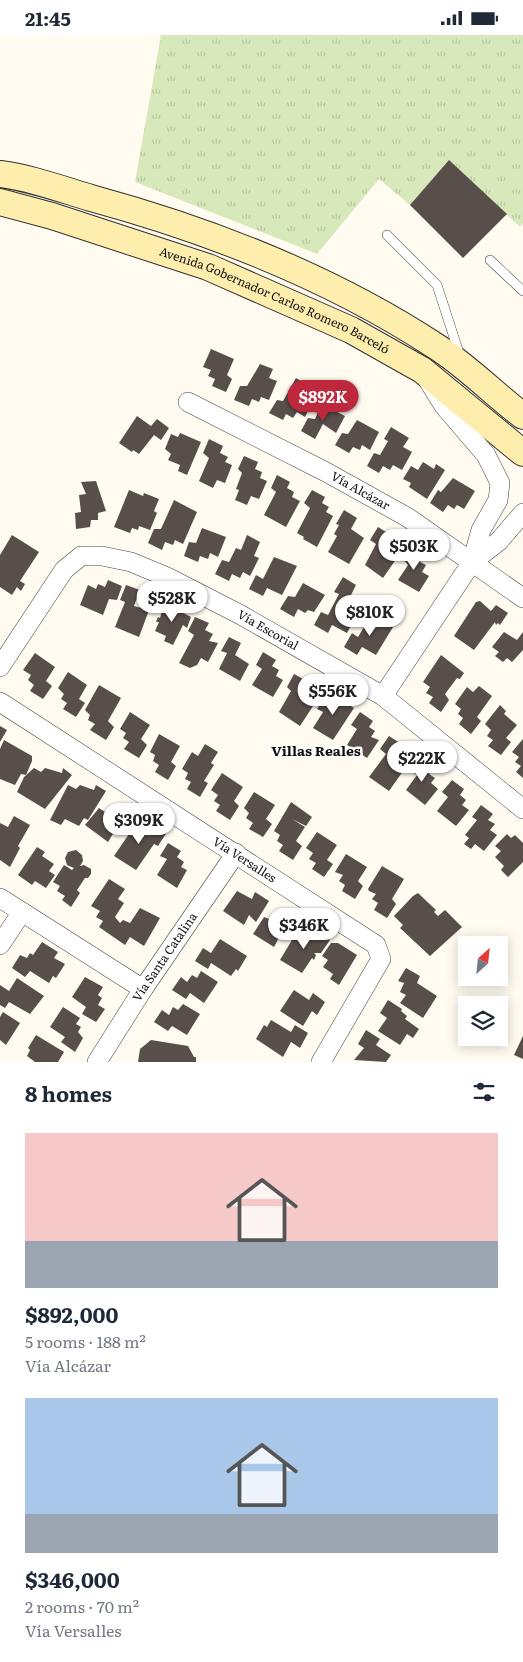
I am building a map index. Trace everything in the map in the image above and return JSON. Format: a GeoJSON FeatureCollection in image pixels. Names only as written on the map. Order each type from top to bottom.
{"type":"FeatureCollection","features":[{"type":"Feature","properties":{"kind":"main road"},"geometry":{"type":"LineString","coordinates":[[0,174],[135,210],[225,240],[289,267],[386,316],[439,348],[523,416]]}},
{"type":"Feature","properties":{"kind":"main road","name":"Avenida Gobernador Carlos Romero Barceló"},"geometry":{"type":"LineString","coordinates":[[0,202],[52,216],[208,267],[351,330],[422,371],[523,453]]}},
{"type":"Feature","properties":{"kind":"street"},"geometry":{"type":"LineString","coordinates":[[383,696],[472,562],[481,529],[498,500],[500,483],[486,455],[444,406],[422,371]]}},
{"type":"Feature","properties":{"kind":"street"},"geometry":{"type":"LineString","coordinates":[[493,392],[523,402]]}},
{"type":"Feature","properties":{"kind":"street","name":"Vía Alcázar"},"geometry":{"type":"LineString","coordinates":[[188,402],[326,472],[407,517],[523,598]]}},
{"type":"Feature","properties":{"kind":"street"},"geometry":{"type":"LineString","coordinates":[[472,562],[499,541],[523,513]]}},
{"type":"Feature","properties":{"kind":"street","name":"Vía Escorial"},"geometry":{"type":"LineString","coordinates":[[0,667],[64,571],[81,556],[102,556],[131,562],[167,577],[241,615],[383,696],[523,809]]}},
{"type":"Feature","properties":{"kind":"street","name":"Vía Versalles"},"geometry":{"type":"LineString","coordinates":[[0,702],[376,945],[381,959],[321,1062]]}},
{"type":"Feature","properties":{"kind":"street","name":"Vía Santa Catalina"},"geometry":{"type":"LineString","coordinates":[[96,1062],[143,989],[236,853]]}},
{"type":"Feature","properties":{"kind":"street"},"geometry":{"type":"LineString","coordinates":[[0,898],[143,989]]}},
{"type":"Feature","properties":{"kind":"street"},"geometry":{"type":"LineString","coordinates":[[0,945],[22,912]]}},
{"type":"Feature","properties":{"kind":"lane"},"geometry":{"type":"LineString","coordinates":[[387,235],[437,285],[465,369]]}},
{"type":"Feature","properties":{"kind":"lane"},"geometry":{"type":"LineString","coordinates":[[490,260],[523,291]]}},
{"type":"Feature","properties":{"kind":"green space"},"geometry":{"type":"Polygon","coordinates":[[[161,35],[523,35],[523,223],[520,227],[449,161],[410,205],[379,179],[317,254],[135,182],[161,35]]]}},
{"type":"Feature","properties":{"kind":"building"},"geometry":{"type":"Polygon","coordinates":[[[449,160],[507,214],[463,258],[410,205],[449,160]]]}},
{"type":"Feature","properties":{"kind":"building"},"geometry":{"type":"Polygon","coordinates":[[[211,349],[234,359],[227,375],[232,379],[226,392],[212,386],[215,379],[208,376],[211,370],[203,367],[211,349]]]}},
{"type":"Feature","properties":{"kind":"building"},"geometry":{"type":"Polygon","coordinates":[[[260,364],[273,369],[269,378],[277,381],[269,400],[261,397],[259,402],[252,399],[249,406],[234,400],[240,386],[247,386],[260,364]]]}},
{"type":"Feature","properties":{"kind":"building"},"geometry":{"type":"Polygon","coordinates":[[[296,378],[318,391],[305,417],[297,412],[293,418],[286,414],[283,420],[269,413],[277,400],[283,401],[296,378]]]}},
{"type":"Feature","properties":{"kind":"building"},"geometry":{"type":"Polygon","coordinates":[[[322,404],[345,416],[336,433],[323,424],[315,439],[301,431],[308,418],[315,419],[322,404]]]}},
{"type":"Feature","properties":{"kind":"building"},"geometry":{"type":"Polygon","coordinates":[[[137,416],[151,426],[157,419],[169,428],[161,440],[154,435],[139,454],[133,450],[132,452],[119,443],[137,416]]]}},
{"type":"Feature","properties":{"kind":"building"},"geometry":{"type":"Polygon","coordinates":[[[357,420],[379,432],[370,450],[362,445],[360,450],[353,447],[349,453],[335,445],[342,433],[348,434],[357,420]]]}},
{"type":"Feature","properties":{"kind":"building"},"geometry":{"type":"Polygon","coordinates":[[[391,427],[409,438],[403,447],[412,452],[402,470],[393,465],[390,470],[383,466],[379,473],[367,466],[374,453],[380,455],[388,441],[384,439],[391,427]]]}},
{"type":"Feature","properties":{"kind":"building"},"geometry":{"type":"Polygon","coordinates":[[[180,433],[201,442],[187,475],[178,471],[180,465],[168,460],[171,454],[165,449],[171,434],[178,437],[180,433]]]}},
{"type":"Feature","properties":{"kind":"building"},"geometry":{"type":"Polygon","coordinates":[[[209,439],[223,446],[220,453],[228,457],[225,462],[232,465],[225,483],[217,480],[213,488],[199,481],[209,458],[203,453],[209,439]]]}},
{"type":"Feature","properties":{"kind":"building"},"geometry":{"type":"Polygon","coordinates":[[[244,456],[258,462],[255,469],[262,472],[260,478],[267,481],[259,499],[251,496],[247,505],[235,500],[239,490],[236,489],[242,473],[238,469],[244,456]]]}},
{"type":"Feature","properties":{"kind":"building"},"geometry":{"type":"Polygon","coordinates":[[[423,462],[434,469],[436,464],[445,470],[427,499],[409,487],[411,483],[403,479],[411,466],[418,470],[423,462]]]}},
{"type":"Feature","properties":{"kind":"building"},"geometry":{"type":"Polygon","coordinates":[[[277,475],[290,482],[287,488],[294,492],[292,497],[300,501],[286,527],[264,515],[276,492],[271,488],[277,475]]]}},
{"type":"Feature","properties":{"kind":"building"},"geometry":{"type":"Polygon","coordinates":[[[453,478],[475,491],[464,509],[457,505],[454,509],[448,505],[443,512],[430,503],[438,490],[441,492],[453,478]]]}},
{"type":"Feature","properties":{"kind":"building"},"geometry":{"type":"Polygon","coordinates":[[[96,481],[106,511],[98,513],[98,520],[91,520],[90,527],[76,529],[75,513],[81,512],[79,495],[86,494],[81,482],[96,481]]]}},
{"type":"Feature","properties":{"kind":"building"},"geometry":{"type":"Polygon","coordinates":[[[129,490],[143,496],[144,493],[159,499],[154,511],[157,513],[150,530],[139,526],[138,530],[132,528],[130,533],[114,527],[129,490]]]}},
{"type":"Feature","properties":{"kind":"building"},"geometry":{"type":"Polygon","coordinates":[[[312,490],[325,497],[322,503],[329,507],[326,512],[333,516],[317,547],[297,533],[310,508],[304,503],[312,490]]]}},
{"type":"Feature","properties":{"kind":"building"},"geometry":{"type":"Polygon","coordinates":[[[174,500],[197,512],[183,544],[175,540],[173,545],[165,542],[162,550],[148,543],[154,529],[161,529],[174,500]]]}},
{"type":"Feature","properties":{"kind":"building"},"geometry":{"type":"Polygon","coordinates":[[[344,510],[357,518],[351,529],[364,538],[349,564],[328,552],[337,536],[334,534],[339,525],[336,524],[344,510]]]}},
{"type":"Feature","properties":{"kind":"building"},"geometry":{"type":"Polygon","coordinates":[[[378,527],[391,535],[386,544],[401,552],[383,578],[365,565],[376,544],[370,540],[378,527]]]}},
{"type":"Feature","properties":{"kind":"building"},"geometry":{"type":"Polygon","coordinates":[[[202,528],[226,537],[218,557],[210,553],[208,559],[200,556],[198,562],[184,556],[189,542],[196,543],[202,528]]]}},
{"type":"Feature","properties":{"kind":"building"},"geometry":{"type":"Polygon","coordinates":[[[12,535],[39,552],[20,581],[25,584],[21,591],[17,587],[12,595],[0,587],[0,555],[12,535]]]}},
{"type":"Feature","properties":{"kind":"building"},"geometry":{"type":"Polygon","coordinates":[[[247,535],[260,542],[254,556],[259,558],[250,576],[243,572],[240,578],[232,574],[229,581],[215,574],[222,560],[229,562],[236,548],[241,550],[247,535]]]}},
{"type":"Feature","properties":{"kind":"building"},"geometry":{"type":"Polygon","coordinates":[[[411,547],[424,555],[420,562],[426,565],[422,572],[429,576],[419,592],[398,580],[408,565],[403,559],[411,547]]]}},
{"type":"Feature","properties":{"kind":"building"},"geometry":{"type":"Polygon","coordinates":[[[274,557],[297,566],[282,595],[267,588],[263,596],[249,589],[256,575],[263,579],[274,557]]]}},
{"type":"Feature","properties":{"kind":"building"},"geometry":{"type":"Polygon","coordinates":[[[343,577],[356,585],[350,597],[362,605],[347,633],[332,625],[328,633],[314,625],[321,612],[328,615],[339,594],[334,592],[343,577]]]}},
{"type":"Feature","properties":{"kind":"building"},"geometry":{"type":"Polygon","coordinates":[[[108,580],[122,586],[117,600],[109,599],[103,615],[80,605],[88,585],[96,589],[98,584],[105,587],[108,580]]]}},
{"type":"Feature","properties":{"kind":"building"},"geometry":{"type":"Polygon","coordinates":[[[303,583],[325,595],[314,612],[308,610],[305,613],[298,609],[294,617],[280,609],[288,596],[295,597],[303,583]]]}},
{"type":"Feature","properties":{"kind":"building"},"geometry":{"type":"Polygon","coordinates":[[[126,585],[140,590],[134,606],[149,610],[139,637],[115,627],[125,602],[120,600],[126,585]]]}},
{"type":"Feature","properties":{"kind":"building"},"geometry":{"type":"Polygon","coordinates":[[[480,601],[491,611],[496,605],[508,613],[500,625],[498,623],[496,625],[495,622],[474,650],[454,636],[476,602],[480,601]]]}},
{"type":"Feature","properties":{"kind":"building"},"geometry":{"type":"Polygon","coordinates":[[[166,604],[191,617],[187,628],[183,625],[173,645],[164,641],[166,636],[155,631],[159,622],[156,622],[158,617],[160,618],[163,607],[165,608],[166,604]]]}},
{"type":"Feature","properties":{"kind":"building"},"geometry":{"type":"Polygon","coordinates":[[[195,617],[209,623],[205,630],[213,634],[209,641],[218,643],[208,662],[201,658],[197,665],[190,668],[179,663],[194,635],[188,631],[195,617]]]}},
{"type":"Feature","properties":{"kind":"building"},"geometry":{"type":"Polygon","coordinates":[[[370,617],[378,622],[380,618],[393,627],[376,655],[362,647],[357,655],[344,647],[352,633],[358,637],[370,617]]]}},
{"type":"Feature","properties":{"kind":"building"},"geometry":{"type":"Polygon","coordinates":[[[504,632],[517,640],[523,632],[523,650],[512,662],[507,658],[503,662],[495,656],[499,652],[492,647],[504,632]]]}},
{"type":"Feature","properties":{"kind":"building"},"geometry":{"type":"Polygon","coordinates":[[[229,637],[241,643],[235,655],[249,664],[240,681],[219,669],[227,653],[221,651],[229,637]]]}},
{"type":"Feature","properties":{"kind":"building"},"geometry":{"type":"Polygon","coordinates":[[[263,652],[276,660],[272,666],[279,670],[276,676],[283,680],[273,697],[252,685],[262,669],[256,665],[263,652]]]}},
{"type":"Feature","properties":{"kind":"building"},"geometry":{"type":"Polygon","coordinates":[[[35,653],[55,667],[46,681],[52,686],[43,699],[30,691],[34,685],[28,680],[31,675],[23,670],[35,653]]]}},
{"type":"Feature","properties":{"kind":"building"},"geometry":{"type":"Polygon","coordinates":[[[441,655],[464,673],[460,679],[457,678],[445,694],[449,700],[441,712],[429,703],[433,697],[426,693],[430,687],[423,682],[441,655]]]}},
{"type":"Feature","properties":{"kind":"building"},"geometry":{"type":"Polygon","coordinates":[[[68,672],[87,685],[79,699],[85,703],[76,717],[63,709],[67,703],[61,699],[64,694],[58,688],[68,672]]]}},
{"type":"Feature","properties":{"kind":"building"},"geometry":{"type":"Polygon","coordinates":[[[294,674],[307,681],[304,687],[310,691],[306,697],[315,703],[300,726],[279,712],[291,691],[287,687],[294,674]]]}},
{"type":"Feature","properties":{"kind":"building"},"geometry":{"type":"Polygon","coordinates":[[[99,685],[121,698],[108,721],[114,727],[106,740],[90,730],[95,724],[88,720],[90,715],[85,710],[99,685]]]}},
{"type":"Feature","properties":{"kind":"building"},"geometry":{"type":"Polygon","coordinates":[[[479,686],[492,696],[477,717],[481,721],[471,734],[459,724],[463,718],[458,714],[461,709],[455,704],[467,687],[473,692],[479,686]]]}},
{"type":"Feature","properties":{"kind":"building"},"geometry":{"type":"Polygon","coordinates":[[[326,695],[332,699],[334,695],[354,708],[333,740],[313,728],[323,712],[317,709],[326,695]]]}},
{"type":"Feature","properties":{"kind":"building"},"geometry":{"type":"Polygon","coordinates":[[[500,705],[506,711],[504,714],[517,725],[506,738],[511,742],[501,755],[488,746],[493,740],[487,736],[491,730],[485,724],[500,705]]]}},
{"type":"Feature","properties":{"kind":"building"},"geometry":{"type":"Polygon","coordinates":[[[130,712],[150,725],[141,739],[147,745],[139,758],[124,749],[129,742],[123,738],[126,733],[120,729],[130,712]]]}},
{"type":"Feature","properties":{"kind":"building"},"geometry":{"type":"Polygon","coordinates":[[[360,712],[373,721],[369,727],[375,731],[371,737],[379,740],[367,758],[347,745],[357,729],[351,725],[360,712]]]}},
{"type":"Feature","properties":{"kind":"building"},"geometry":{"type":"Polygon","coordinates":[[[0,726],[7,730],[0,742],[0,726]]]}},
{"type":"Feature","properties":{"kind":"building"},"geometry":{"type":"Polygon","coordinates":[[[159,734],[180,746],[171,762],[176,766],[168,780],[155,772],[159,765],[153,761],[155,755],[150,752],[159,734]]]}},
{"type":"Feature","properties":{"kind":"building"},"geometry":{"type":"Polygon","coordinates":[[[389,736],[403,745],[398,751],[411,760],[389,791],[369,777],[386,754],[380,749],[389,736]]]}},
{"type":"Feature","properties":{"kind":"building"},"geometry":{"type":"Polygon","coordinates":[[[523,739],[523,778],[516,772],[521,766],[515,762],[519,757],[512,752],[523,739]]]}},
{"type":"Feature","properties":{"kind":"building"},"geometry":{"type":"Polygon","coordinates":[[[4,740],[32,756],[32,761],[26,775],[21,774],[15,785],[0,779],[0,749],[4,740]]]}},
{"type":"Feature","properties":{"kind":"building"},"geometry":{"type":"Polygon","coordinates":[[[205,744],[218,752],[211,763],[214,765],[204,781],[208,783],[200,797],[187,789],[191,782],[185,779],[188,773],[182,769],[192,752],[198,756],[205,744]]]}},
{"type":"Feature","properties":{"kind":"building"},"geometry":{"type":"Polygon","coordinates":[[[421,758],[433,768],[429,774],[435,778],[431,783],[438,789],[425,805],[406,790],[417,775],[411,771],[421,758]]]}},
{"type":"Feature","properties":{"kind":"building"},"geometry":{"type":"Polygon","coordinates":[[[34,768],[41,772],[45,768],[62,773],[63,768],[72,775],[45,809],[17,792],[24,777],[34,768]]]}},
{"type":"Feature","properties":{"kind":"building"},"geometry":{"type":"Polygon","coordinates":[[[222,773],[243,787],[234,801],[239,806],[230,820],[216,811],[220,805],[214,801],[218,795],[211,790],[222,773]]]}},
{"type":"Feature","properties":{"kind":"building"},"geometry":{"type":"Polygon","coordinates":[[[452,780],[464,789],[460,795],[466,800],[462,805],[469,810],[456,826],[437,811],[448,797],[442,792],[452,780]]]}},
{"type":"Feature","properties":{"kind":"building"},"geometry":{"type":"Polygon","coordinates":[[[68,785],[76,789],[80,785],[94,790],[96,785],[106,791],[88,820],[84,818],[79,826],[65,819],[61,825],[50,820],[68,785]]]}},
{"type":"Feature","properties":{"kind":"building"},"geometry":{"type":"Polygon","coordinates":[[[254,792],[275,805],[266,819],[272,824],[263,837],[249,829],[253,823],[246,818],[249,813],[244,808],[254,792]]]}},
{"type":"Feature","properties":{"kind":"building"},"geometry":{"type":"Polygon","coordinates":[[[291,802],[312,817],[306,826],[292,819],[305,827],[296,841],[302,846],[293,860],[279,851],[283,845],[277,841],[280,835],[274,831],[291,802]]]}},
{"type":"Feature","properties":{"kind":"building"},"geometry":{"type":"Polygon","coordinates":[[[120,805],[133,815],[124,828],[119,824],[108,842],[85,825],[99,808],[105,812],[108,808],[115,812],[120,805]]]}},
{"type":"Feature","properties":{"kind":"building"},"geometry":{"type":"Polygon","coordinates":[[[481,805],[493,814],[488,820],[495,824],[490,830],[497,835],[484,851],[475,844],[471,849],[464,844],[469,838],[465,835],[477,820],[472,817],[481,805]]]}},
{"type":"Feature","properties":{"kind":"building"},"geometry":{"type":"Polygon","coordinates":[[[14,816],[30,825],[18,846],[20,848],[10,867],[0,860],[0,823],[8,827],[14,816]]]}},
{"type":"Feature","properties":{"kind":"building"},"geometry":{"type":"Polygon","coordinates":[[[155,824],[167,832],[158,846],[154,844],[136,870],[114,856],[133,828],[140,831],[143,826],[151,831],[155,824]]]}},
{"type":"Feature","properties":{"kind":"building"},"geometry":{"type":"Polygon","coordinates":[[[317,832],[337,845],[327,860],[333,864],[324,877],[312,869],[316,863],[309,859],[313,853],[306,848],[317,832]]]}},
{"type":"Feature","properties":{"kind":"building"},"geometry":{"type":"Polygon","coordinates":[[[507,834],[511,838],[515,835],[523,843],[523,862],[508,877],[501,870],[504,866],[495,857],[501,851],[495,846],[507,834]]]}},
{"type":"Feature","properties":{"kind":"building"},"geometry":{"type":"Polygon","coordinates":[[[168,843],[181,851],[177,857],[184,862],[181,867],[187,870],[177,888],[157,875],[167,859],[160,856],[168,843]]]}},
{"type":"Feature","properties":{"kind":"building"},"geometry":{"type":"Polygon","coordinates":[[[37,847],[45,852],[42,856],[54,864],[49,871],[55,875],[46,888],[35,881],[32,885],[18,875],[37,847]]]}},
{"type":"Feature","properties":{"kind":"building"},"geometry":{"type":"Polygon","coordinates":[[[76,850],[82,855],[83,861],[80,866],[84,865],[91,869],[91,874],[88,878],[85,878],[77,890],[80,893],[71,907],[62,900],[65,896],[57,891],[60,886],[53,882],[64,865],[72,870],[74,868],[67,865],[65,858],[68,852],[76,850]]]}},
{"type":"Feature","properties":{"kind":"building"},"geometry":{"type":"Polygon","coordinates":[[[346,854],[367,867],[358,881],[363,886],[355,899],[342,891],[345,885],[339,881],[343,875],[335,872],[346,854]]]}},
{"type":"Feature","properties":{"kind":"building"},"geometry":{"type":"Polygon","coordinates":[[[382,866],[404,879],[392,899],[396,904],[387,918],[374,910],[378,903],[372,899],[376,894],[368,889],[382,866]]]}},
{"type":"Feature","properties":{"kind":"building"},"geometry":{"type":"Polygon","coordinates":[[[109,879],[125,889],[118,899],[124,903],[115,917],[120,923],[123,920],[130,923],[140,908],[160,918],[144,946],[130,937],[125,945],[99,927],[103,921],[96,917],[100,911],[91,906],[109,879]]]}},
{"type":"Feature","properties":{"kind":"building"},"geometry":{"type":"Polygon","coordinates":[[[237,891],[252,899],[255,892],[269,901],[256,922],[249,915],[244,925],[223,911],[237,891]]]}},
{"type":"Feature","properties":{"kind":"building"},"geometry":{"type":"Polygon","coordinates":[[[418,893],[436,910],[434,912],[438,916],[445,910],[462,927],[430,956],[400,928],[403,925],[394,916],[418,893]]]}},
{"type":"Feature","properties":{"kind":"building"},"geometry":{"type":"Polygon","coordinates":[[[286,914],[299,923],[289,937],[282,932],[274,947],[253,934],[264,917],[272,920],[274,916],[281,920],[286,914]]]}},
{"type":"Feature","properties":{"kind":"building"},"geometry":{"type":"Polygon","coordinates":[[[298,930],[314,938],[318,932],[330,940],[321,953],[314,953],[316,955],[314,960],[312,958],[302,973],[280,960],[298,930]]]}},
{"type":"Feature","properties":{"kind":"building"},"geometry":{"type":"Polygon","coordinates":[[[220,939],[247,956],[238,971],[236,969],[231,976],[211,963],[208,969],[195,961],[203,948],[211,953],[220,939]]]}},
{"type":"Feature","properties":{"kind":"building"},"geometry":{"type":"Polygon","coordinates":[[[42,942],[58,952],[54,958],[65,964],[56,978],[53,976],[49,983],[30,971],[25,977],[12,968],[20,955],[27,958],[30,953],[33,955],[42,942]]]}},
{"type":"Feature","properties":{"kind":"building"},"geometry":{"type":"Polygon","coordinates":[[[331,943],[338,943],[357,955],[339,985],[330,979],[333,974],[323,967],[328,960],[322,956],[331,943]]]}},
{"type":"Feature","properties":{"kind":"building"},"geometry":{"type":"Polygon","coordinates":[[[406,968],[420,976],[417,983],[437,996],[423,1018],[400,1003],[406,995],[400,992],[404,983],[398,981],[406,968]]]}},
{"type":"Feature","properties":{"kind":"building"},"geometry":{"type":"Polygon","coordinates":[[[201,971],[218,982],[204,1003],[190,993],[186,999],[172,990],[181,977],[187,982],[192,975],[197,978],[201,971]]]}},
{"type":"Feature","properties":{"kind":"building"},"geometry":{"type":"Polygon","coordinates":[[[85,977],[103,987],[98,995],[102,998],[98,1005],[105,1009],[96,1022],[82,1014],[86,1007],[72,997],[85,977]]]}},
{"type":"Feature","properties":{"kind":"building"},"geometry":{"type":"Polygon","coordinates":[[[17,978],[44,996],[30,1014],[9,1002],[5,1008],[0,1005],[0,985],[9,991],[17,978]]]}},
{"type":"Feature","properties":{"kind":"building"},"geometry":{"type":"Polygon","coordinates":[[[294,990],[309,1000],[313,993],[325,1002],[317,1015],[312,1011],[303,1026],[280,1011],[294,990]]]}},
{"type":"Feature","properties":{"kind":"building"},"geometry":{"type":"Polygon","coordinates":[[[388,1000],[402,1009],[401,1011],[407,1016],[405,1019],[419,1029],[413,1038],[407,1034],[400,1045],[378,1031],[387,1018],[380,1013],[388,1000]]]}},
{"type":"Feature","properties":{"kind":"building"},"geometry":{"type":"Polygon","coordinates":[[[183,1004],[200,1014],[187,1035],[172,1026],[168,1031],[154,1022],[162,1010],[169,1015],[173,1007],[178,1010],[183,1004]]]}},
{"type":"Feature","properties":{"kind":"building"},"geometry":{"type":"Polygon","coordinates":[[[63,1007],[80,1018],[76,1024],[81,1027],[78,1032],[83,1038],[75,1052],[61,1042],[65,1037],[50,1027],[63,1007]]]}},
{"type":"Feature","properties":{"kind":"building"},"geometry":{"type":"Polygon","coordinates":[[[3,1012],[20,1023],[6,1045],[0,1040],[0,1017],[3,1012]]]}},
{"type":"Feature","properties":{"kind":"building"},"geometry":{"type":"Polygon","coordinates":[[[271,1020],[291,1032],[295,1025],[308,1033],[300,1048],[291,1042],[283,1057],[256,1039],[264,1025],[267,1027],[271,1020]]]}},
{"type":"Feature","properties":{"kind":"building"},"geometry":{"type":"Polygon","coordinates":[[[366,1030],[380,1039],[376,1045],[391,1055],[386,1062],[354,1060],[364,1048],[358,1044],[366,1030]]]}},
{"type":"Feature","properties":{"kind":"building"},"geometry":{"type":"Polygon","coordinates":[[[36,1035],[64,1052],[58,1062],[35,1062],[27,1056],[30,1050],[28,1048],[36,1035]]]}},
{"type":"Feature","properties":{"kind":"building"},"geometry":{"type":"Polygon","coordinates":[[[523,1036],[523,1059],[514,1055],[523,1036]]]}},
{"type":"Feature","properties":{"kind":"building"},"geometry":{"type":"Polygon","coordinates":[[[151,1040],[188,1046],[194,1057],[196,1057],[196,1062],[138,1062],[140,1049],[151,1040]]]}},
{"type":"Feature","properties":{"kind":"district","name":"Villas Reales"},"geometry":{"type":"Point","coordinates":[316,751]}}]}
